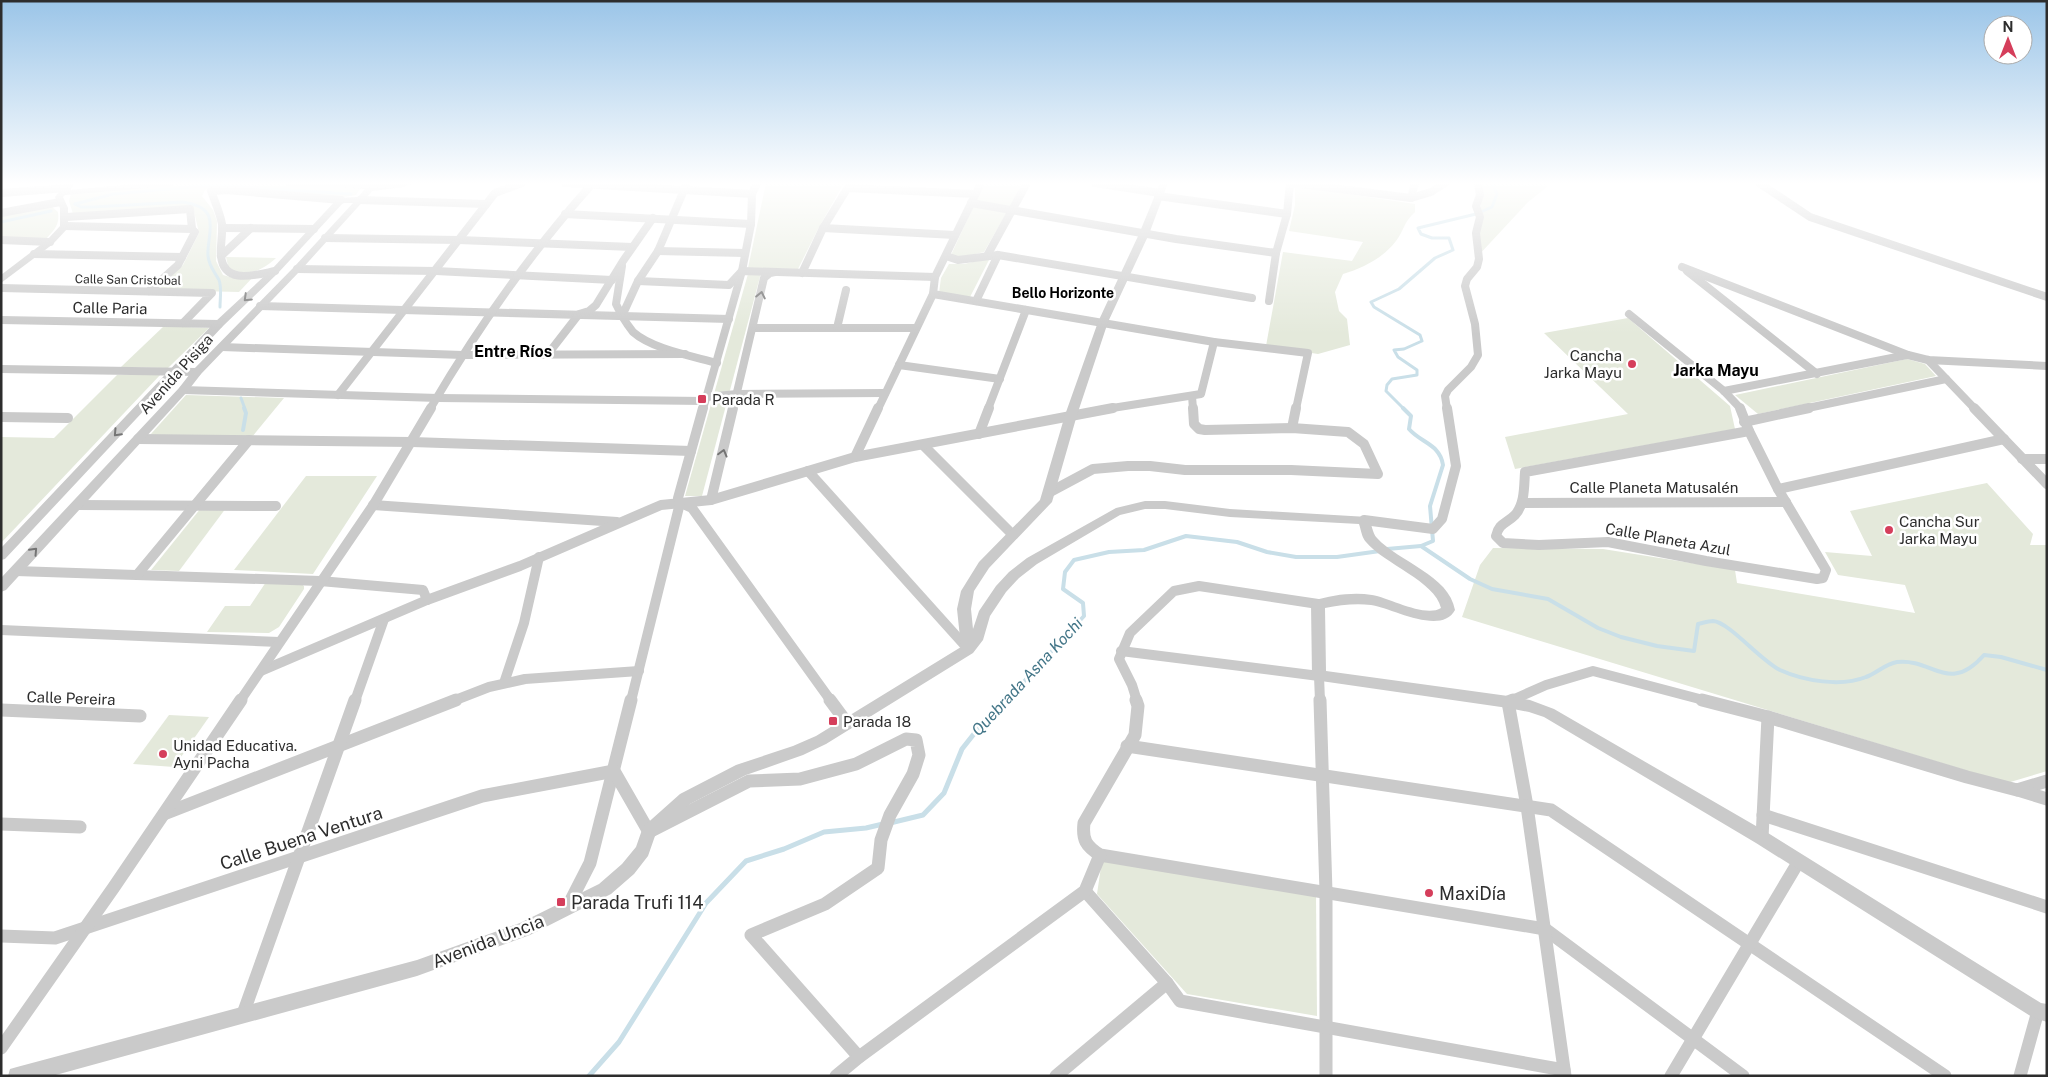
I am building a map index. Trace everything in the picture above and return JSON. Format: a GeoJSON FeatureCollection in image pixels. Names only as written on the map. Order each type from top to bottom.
{"type":"FeatureCollection","features":[{"type":"Feature","properties":{"kind":"street"},"geometry":{"type":"LineString","coordinates":[[3,277],[50,242],[57,233]]}},
{"type":"Feature","properties":{"kind":"street"},"geometry":{"type":"LineString","coordinates":[[149,291],[178,265],[194,233]]}},
{"type":"Feature","properties":{"kind":"street"},"geometry":{"type":"LineString","coordinates":[[222,233],[221,256],[223,268],[227,273],[245,276],[275,270]]}},
{"type":"Feature","properties":{"kind":"street"},"geometry":{"type":"LineString","coordinates":[[221,256],[245,233]]}},
{"type":"Feature","properties":{"kind":"street","name":"Avenida Pisiga"},"geometry":{"type":"LineString","coordinates":[[1,556],[219,324],[310,233]]}},
{"type":"Feature","properties":{"kind":"street","name":"Avenida Pisiga"},"geometry":{"type":"LineString","coordinates":[[1,587],[183,390],[197,372],[329,233]]}},
{"type":"Feature","properties":{"kind":"street"},"geometry":{"type":"LineString","coordinates":[[338,395],[464,233]]}},
{"type":"Feature","properties":{"kind":"street"},"geometry":{"type":"LineString","coordinates":[[1,1048],[88,927],[373,505],[464,354],[548,233]]}},
{"type":"Feature","properties":{"kind":"street"},"geometry":{"type":"LineString","coordinates":[[548,354],[579,314],[596,305],[642,233]]}},
{"type":"Feature","properties":{"kind":"street"},"geometry":{"type":"LineString","coordinates":[[622,316],[638,281],[658,251],[666,233]]}},
{"type":"Feature","properties":{"kind":"street"},"geometry":{"type":"LineString","coordinates":[[566,909],[590,864],[691,451],[730,319],[749,233]]}},
{"type":"Feature","properties":{"kind":"street"},"geometry":{"type":"LineString","coordinates":[[802,273],[821,233]]}},
{"type":"Feature","properties":{"kind":"street"},"geometry":{"type":"LineString","coordinates":[[855,457],[933,294],[935,277],[955,235],[922,233]]}},
{"type":"Feature","properties":{"kind":"street"},"geometry":{"type":"LineString","coordinates":[[988,254],[999,233]]}},
{"type":"Feature","properties":{"kind":"street"},"geometry":{"type":"LineString","coordinates":[[1140,233],[1276,254]]}},
{"type":"Feature","properties":{"kind":"street"},"geometry":{"type":"LineString","coordinates":[[1269,301],[1276,254],[1282,233]]}},
{"type":"Feature","properties":{"kind":"street"},"geometry":{"type":"LineString","coordinates":[[1475,233],[1479,261],[1477,269],[1469,276],[1465,285],[1475,326],[1474,342],[1478,355],[1469,371],[1448,390],[1445,396],[1456,466],[1442,519],[1433,529],[1364,520],[1370,539],[1390,556],[1436,587],[1447,604],[1448,610],[1444,615],[1433,617],[1368,600],[1337,600],[1318,604],[1199,586],[1186,587],[1174,591],[1130,633],[1121,651],[1119,658],[1132,685],[1138,706],[1135,735],[1084,823],[1082,837],[1088,848],[1100,855],[1545,929],[1743,1076]]}},
{"type":"Feature","properties":{"kind":"street"},"geometry":{"type":"LineString","coordinates":[[1860,233],[2047,298]]}},
{"type":"Feature","properties":{"kind":"street"},"geometry":{"type":"LineString","coordinates":[[968,649],[964,609],[968,591],[984,565],[1046,502],[1071,415],[1103,322],[1144,234]]}},
{"type":"Feature","properties":{"kind":"street"},"geometry":{"type":"LineString","coordinates":[[325,238],[459,240],[632,248]]}},
{"type":"Feature","properties":{"kind":"street"},"geometry":{"type":"LineString","coordinates":[[1,240],[50,242]]}},
{"type":"Feature","properties":{"kind":"street"},"geometry":{"type":"LineString","coordinates":[[658,251],[745,253]]}},
{"type":"Feature","properties":{"kind":"street"},"geometry":{"type":"LineString","coordinates":[[34,254],[182,258]]}},
{"type":"Feature","properties":{"kind":"street"},"geometry":{"type":"LineString","coordinates":[[946,256],[962,261],[988,254],[998,255],[1252,298]]}},
{"type":"Feature","properties":{"kind":"street"},"geometry":{"type":"LineString","coordinates":[[976,301],[998,255]]}},
{"type":"Feature","properties":{"kind":"street"},"geometry":{"type":"LineString","coordinates":[[623,261],[616,304],[635,334],[685,354],[717,363]]}},
{"type":"Feature","properties":{"kind":"street"},"geometry":{"type":"LineString","coordinates":[[1818,374],[1682,267],[1908,355],[1928,360],[2047,366]]}},
{"type":"Feature","properties":{"kind":"street"},"geometry":{"type":"LineString","coordinates":[[297,269],[436,271],[612,280]]}},
{"type":"Feature","properties":{"kind":"street"},"geometry":{"type":"LineString","coordinates":[[638,281],[729,285],[742,271],[935,277]]}},
{"type":"Feature","properties":{"kind":"street"},"geometry":{"type":"LineString","coordinates":[[711,500],[754,328],[764,278],[770,273],[775,272]]}},
{"type":"Feature","properties":{"kind":"street","name":"Calle San Cristobal"},"geometry":{"type":"LineString","coordinates":[[1,288],[212,293],[183,323]]}},
{"type":"Feature","properties":{"kind":"street"},"geometry":{"type":"LineString","coordinates":[[837,328],[846,290]]}},
{"type":"Feature","properties":{"kind":"street"},"geometry":{"type":"LineString","coordinates":[[933,294],[1214,342],[1308,353],[1292,428]]}},
{"type":"Feature","properties":{"kind":"street"},"geometry":{"type":"LineString","coordinates":[[260,306],[730,319]]}},
{"type":"Feature","properties":{"kind":"street"},"geometry":{"type":"LineString","coordinates":[[979,434],[1026,310]]}},
{"type":"Feature","properties":{"kind":"street"},"geometry":{"type":"LineString","coordinates":[[1629,314],[1724,391],[1740,407],[1744,422],[1786,502]]}},
{"type":"Feature","properties":{"kind":"street","name":"Calle Paria"},"geometry":{"type":"LineString","coordinates":[[1,320],[219,324]]}},
{"type":"Feature","properties":{"kind":"street"},"geometry":{"type":"LineString","coordinates":[[754,328],[916,328]]}},
{"type":"Feature","properties":{"kind":"street"},"geometry":{"type":"LineString","coordinates":[[261,671],[427,600],[490,578],[661,505],[679,501],[711,500],[855,457],[1071,415],[1201,394],[1214,342]]}},
{"type":"Feature","properties":{"kind":"street"},"geometry":{"type":"LineString","coordinates":[[222,347],[372,353],[685,354]]}},
{"type":"Feature","properties":{"kind":"street"},"geometry":{"type":"LineString","coordinates":[[1724,391],[1908,355]]}},
{"type":"Feature","properties":{"kind":"street"},"geometry":{"type":"LineString","coordinates":[[1928,360],[2047,484]]}},
{"type":"Feature","properties":{"kind":"street"},"geometry":{"type":"LineString","coordinates":[[899,365],[1000,379]]}},
{"type":"Feature","properties":{"kind":"street"},"geometry":{"type":"LineString","coordinates":[[1,369],[197,372]]}},
{"type":"Feature","properties":{"kind":"street"},"geometry":{"type":"LineString","coordinates":[[1744,422],[1946,379]]}},
{"type":"Feature","properties":{"kind":"street"},"geometry":{"type":"LineString","coordinates":[[183,390],[438,398],[705,399],[737,394],[885,393]]}},
{"type":"Feature","properties":{"kind":"street"},"geometry":{"type":"LineString","coordinates":[[1050,492],[1093,469],[1128,466],[1150,466],[1185,470],[1291,470],[1378,474],[1364,441],[1357,435],[1348,432],[1292,428],[1215,431],[1199,428],[1194,424],[1192,396]]}},
{"type":"Feature","properties":{"kind":"street"},"geometry":{"type":"LineString","coordinates":[[1,416],[68,418]]}},
{"type":"Feature","properties":{"kind":"street"},"geometry":{"type":"LineString","coordinates":[[1522,503],[1526,472],[1749,431]]}},
{"type":"Feature","properties":{"kind":"street"},"geometry":{"type":"LineString","coordinates":[[138,439],[412,442],[691,451]]}},
{"type":"Feature","properties":{"kind":"street"},"geometry":{"type":"LineString","coordinates":[[137,575],[249,440]]}},
{"type":"Feature","properties":{"kind":"street"},"geometry":{"type":"LineString","coordinates":[[1778,489],[2004,440]]}},
{"type":"Feature","properties":{"kind":"street"},"geometry":{"type":"LineString","coordinates":[[923,445],[1013,535]]}},
{"type":"Feature","properties":{"kind":"street"},"geometry":{"type":"LineString","coordinates":[[2022,459],[2047,459]]}},
{"type":"Feature","properties":{"kind":"street"},"geometry":{"type":"LineString","coordinates":[[808,471],[968,649]]}},
{"type":"Feature","properties":{"kind":"street"},"geometry":{"type":"LineString","coordinates":[[679,501],[692,508],[847,722]]}},
{"type":"Feature","properties":{"kind":"street","name":"Calle Planeta Matusalén"},"geometry":{"type":"LineString","coordinates":[[1522,503],[1786,502]]}},
{"type":"Feature","properties":{"kind":"street","name":"Calle Planeta Azul"},"geometry":{"type":"LineString","coordinates":[[1522,503],[1515,515],[1498,528],[1496,536],[1503,543],[1539,545],[1608,542],[1706,561],[1817,579],[1823,578],[1826,575],[1826,570],[1786,502]]}},
{"type":"Feature","properties":{"kind":"street"},"geometry":{"type":"LineString","coordinates":[[77,505],[276,506]]}},
{"type":"Feature","properties":{"kind":"street"},"geometry":{"type":"LineString","coordinates":[[373,505],[620,522]]}},
{"type":"Feature","properties":{"kind":"street","name":"Avenida Uncia"},"geometry":{"type":"LineString","coordinates":[[16,1076],[115,1051],[242,1014],[417,968],[477,948],[566,909],[605,889],[628,868],[642,851],[649,832],[685,799],[741,770],[798,751],[821,740],[847,722],[968,649],[976,640],[984,615],[1001,588],[1014,575],[1032,561],[1116,512],[1130,508],[1165,505],[1230,513],[1364,520]]}},
{"type":"Feature","properties":{"kind":"street"},"geometry":{"type":"LineString","coordinates":[[504,683],[524,623],[538,558]]}},
{"type":"Feature","properties":{"kind":"street"},"geometry":{"type":"LineString","coordinates":[[16,571],[320,581],[423,590],[427,600]]}},
{"type":"Feature","properties":{"kind":"street"},"geometry":{"type":"LineString","coordinates":[[1318,604],[1326,892],[1326,1076]]}},
{"type":"Feature","properties":{"kind":"street"},"geometry":{"type":"LineString","coordinates":[[242,1014],[384,619]]}},
{"type":"Feature","properties":{"kind":"street"},"geometry":{"type":"LineString","coordinates":[[1,630],[279,642]]}},
{"type":"Feature","properties":{"kind":"street"},"geometry":{"type":"LineString","coordinates":[[1121,651],[1508,702],[1530,706],[1549,713],[1762,838],[2044,1014],[2020,1076]]}},
{"type":"Feature","properties":{"kind":"street"},"geometry":{"type":"LineString","coordinates":[[164,814],[489,687],[525,679],[638,671]]}},
{"type":"Feature","properties":{"kind":"street"},"geometry":{"type":"LineString","coordinates":[[1508,702],[1546,685],[1593,671],[1768,717],[2047,799]]}},
{"type":"Feature","properties":{"kind":"street"},"geometry":{"type":"LineString","coordinates":[[1086,891],[1167,983],[1180,1001],[1564,1073],[1527,806],[1508,702]]}},
{"type":"Feature","properties":{"kind":"street","name":"Calle Pereira"},"geometry":{"type":"LineString","coordinates":[[1,710],[140,716]]}},
{"type":"Feature","properties":{"kind":"street"},"geometry":{"type":"LineString","coordinates":[[1762,838],[1768,717]]}},
{"type":"Feature","properties":{"kind":"street"},"geometry":{"type":"LineString","coordinates":[[614,771],[649,832],[749,781],[800,779],[856,764],[906,739],[916,740],[919,755],[913,774],[890,815],[881,840],[878,868],[825,904],[751,935],[859,1057]]}},
{"type":"Feature","properties":{"kind":"street"},"geometry":{"type":"LineString","coordinates":[[1127,746],[1551,810],[1945,1076]]}},
{"type":"Feature","properties":{"kind":"street","name":"Calle Buena Ventura"},"geometry":{"type":"LineString","coordinates":[[1,936],[55,938],[482,796],[614,771]]}},
{"type":"Feature","properties":{"kind":"street"},"geometry":{"type":"LineString","coordinates":[[2017,790],[2047,781]]}},
{"type":"Feature","properties":{"kind":"street"},"geometry":{"type":"LineString","coordinates":[[1763,816],[2047,907]]}},
{"type":"Feature","properties":{"kind":"street"},"geometry":{"type":"LineString","coordinates":[[1,824],[80,827]]}},
{"type":"Feature","properties":{"kind":"street"},"geometry":{"type":"LineString","coordinates":[[836,1076],[859,1057],[1086,891],[1100,855]]}},
{"type":"Feature","properties":{"kind":"street"},"geometry":{"type":"LineString","coordinates":[[1671,1076],[1799,861]]}},
{"type":"Feature","properties":{"kind":"street"},"geometry":{"type":"LineString","coordinates":[[1056,1076],[1167,983]]}},
{"type":"Feature","properties":{"kind":"shaded area"},"geometry":{"type":"Polygon","coordinates":[[[1,233],[52,233],[46,239],[1,237],[1,233]]]}},
{"type":"Feature","properties":{"kind":"shaded area"},"geometry":{"type":"Polygon","coordinates":[[[199,233],[217,233],[216,261],[223,275],[234,278],[254,276],[239,292],[154,290],[183,265],[199,233]]]}},
{"type":"Feature","properties":{"kind":"shaded area"},"geometry":{"type":"Polygon","coordinates":[[[755,233],[816,233],[798,269],[748,268],[755,233]]]}},
{"type":"Feature","properties":{"kind":"shaded area"},"geometry":{"type":"Polygon","coordinates":[[[961,233],[995,233],[984,252],[958,258],[951,255],[961,233]]]}},
{"type":"Feature","properties":{"kind":"shaded area"},"geometry":{"type":"Polygon","coordinates":[[[1304,233],[1401,233],[1391,247],[1372,262],[1343,274],[1335,292],[1339,311],[1347,319],[1350,345],[1318,354],[1266,346],[1283,252],[1352,261],[1363,242],[1304,233]]]}},
{"type":"Feature","properties":{"kind":"shaded area"},"geometry":{"type":"Polygon","coordinates":[[[1479,233],[1499,233],[1477,257],[1479,233]]]}},
{"type":"Feature","properties":{"kind":"shaded area"},"geometry":{"type":"Polygon","coordinates":[[[226,257],[276,258],[260,269],[243,272],[229,270],[226,257]]]}},
{"type":"Feature","properties":{"kind":"shaded area"},"geometry":{"type":"Polygon","coordinates":[[[990,258],[970,297],[939,293],[941,278],[949,264],[964,264],[990,258]]]}},
{"type":"Feature","properties":{"kind":"shaded area"},"geometry":{"type":"Polygon","coordinates":[[[761,273],[702,496],[685,496],[748,274],[761,273]]]}},
{"type":"Feature","properties":{"kind":"shaded area"},"geometry":{"type":"Polygon","coordinates":[[[1628,318],[1730,406],[1735,429],[1515,469],[1505,437],[1628,414],[1544,333],[1628,318]]]}},
{"type":"Feature","properties":{"kind":"shaded area"},"geometry":{"type":"Polygon","coordinates":[[[164,326],[209,328],[168,368],[121,367],[164,326]]]}},
{"type":"Feature","properties":{"kind":"shaded area"},"geometry":{"type":"Polygon","coordinates":[[[1907,359],[1925,364],[1936,376],[1758,414],[1735,395],[1907,359]]]}},
{"type":"Feature","properties":{"kind":"shaded area"},"geometry":{"type":"Polygon","coordinates":[[[161,374],[1,543],[1,437],[54,438],[117,375],[161,374]]]}},
{"type":"Feature","properties":{"kind":"shaded area"},"geometry":{"type":"Polygon","coordinates":[[[186,395],[284,398],[252,437],[150,435],[186,395]]]}},
{"type":"Feature","properties":{"kind":"shaded area"},"geometry":{"type":"Polygon","coordinates":[[[306,476],[377,476],[313,574],[234,570],[306,476]]]}},
{"type":"Feature","properties":{"kind":"shaded area"},"geometry":{"type":"Polygon","coordinates":[[[1987,483],[2033,534],[2030,545],[2047,545],[2047,771],[2007,783],[1462,617],[1480,565],[1493,548],[1603,549],[1735,570],[1737,583],[1915,613],[1905,585],[1838,575],[1825,552],[1872,556],[1850,511],[1987,483]]]}},
{"type":"Feature","properties":{"kind":"shaded area"},"geometry":{"type":"Polygon","coordinates":[[[201,508],[226,508],[179,571],[151,570],[201,508]]]}},
{"type":"Feature","properties":{"kind":"shaded area"},"geometry":{"type":"Polygon","coordinates":[[[266,582],[300,583],[304,586],[304,589],[279,627],[269,633],[207,632],[225,606],[250,606],[266,582]]]}},
{"type":"Feature","properties":{"kind":"shaded area"},"geometry":{"type":"Polygon","coordinates":[[[169,715],[209,717],[174,767],[133,764],[169,715]]]}},
{"type":"Feature","properties":{"kind":"shaded area"},"geometry":{"type":"Polygon","coordinates":[[[1102,860],[1316,894],[1317,1016],[1187,994],[1097,894],[1102,860]]]}},
{"type":"Feature","properties":{"kind":"waterway"},"geometry":{"type":"LineString","coordinates":[[210,233],[208,256],[220,283],[220,307]]}},
{"type":"Feature","properties":{"kind":"waterway","name":"Quebrada Asna Kochi"},"geometry":{"type":"LineString","coordinates":[[1421,233],[1432,238],[1449,238],[1453,250],[1435,258],[1399,289],[1371,302],[1374,307],[1420,335],[1422,341],[1404,349],[1394,350],[1398,357],[1417,370],[1417,375],[1392,379],[1387,385],[1386,391],[1411,416],[1409,429],[1438,452],[1443,465],[1430,506],[1433,541],[1421,546]]}},
{"type":"Feature","properties":{"kind":"waterway"},"geometry":{"type":"LineString","coordinates":[[241,398],[245,409]]}},
{"type":"Feature","properties":{"kind":"waterway"},"geometry":{"type":"LineString","coordinates":[[243,430],[246,413],[244,408]]}},
{"type":"Feature","properties":{"kind":"waterway","name":"Quebrada Asna Kochi"},"geometry":{"type":"LineString","coordinates":[[1006,701],[1084,616],[1083,603],[1063,589],[1065,572],[1074,560],[1109,552],[1144,550],[1186,536],[1237,542],[1267,552],[1296,557],[1337,557],[1380,551]]}},
{"type":"Feature","properties":{"kind":"waterway","name":"Quebrada Asna Kochi"},"geometry":{"type":"LineString","coordinates":[[1387,549],[1421,546]]}},
{"type":"Feature","properties":{"kind":"waterway"},"geometry":{"type":"LineString","coordinates":[[1421,546],[1470,579],[1492,589],[1548,599],[1598,628],[1621,637],[1657,646],[1694,651],[1698,624],[1711,621],[1720,623],[1772,665],[1790,674],[1811,680],[1834,682],[1856,680],[1897,662],[1910,662],[1951,674],[1972,667],[1984,655],[2001,657],[2047,670]]}},
{"type":"Feature","properties":{"kind":"waterway","name":"Quebrada Asna Kochi"},"geometry":{"type":"LineString","coordinates":[[890,823],[923,815],[944,793],[962,749],[981,725],[1006,701]]}},
{"type":"Feature","properties":{"kind":"waterway","name":"Quebrada Asna Kochi"},"geometry":{"type":"LineString","coordinates":[[589,1076],[619,1042],[706,903],[746,861],[784,849],[824,832],[866,828],[883,824]]}},
{"type":"Feature","properties":{"kind":"place","name":"Cancha Jarka Mayu"},"geometry":{"type":"Point","coordinates":[1632,364]}},
{"type":"Feature","properties":{"kind":"place","name":"Parada R"},"geometry":{"type":"Point","coordinates":[702,399]}},
{"type":"Feature","properties":{"kind":"place","name":"Cancha Sur Jarka Mayu"},"geometry":{"type":"Point","coordinates":[1889,530]}},
{"type":"Feature","properties":{"kind":"place","name":"Parada 18"},"geometry":{"type":"Point","coordinates":[833,721]}},
{"type":"Feature","properties":{"kind":"place","name":"Unidad Educativa. Ayni Pacha"},"geometry":{"type":"Point","coordinates":[163,754]}},
{"type":"Feature","properties":{"kind":"place","name":"MaxiDía"},"geometry":{"type":"Point","coordinates":[1429,893]}},
{"type":"Feature","properties":{"kind":"place","name":"Parada Trufi 114"},"geometry":{"type":"Point","coordinates":[561,902]}},
{"type":"Feature","properties":{"kind":"district","name":"Bello Horizonte"},"geometry":{"type":"Point","coordinates":[1063,293]}},
{"type":"Feature","properties":{"kind":"district","name":"Entre Ríos"},"geometry":{"type":"Point","coordinates":[513,351]}},
{"type":"Feature","properties":{"kind":"district","name":"Jarka Mayu"},"geometry":{"type":"Point","coordinates":[1716,370]}}]}
